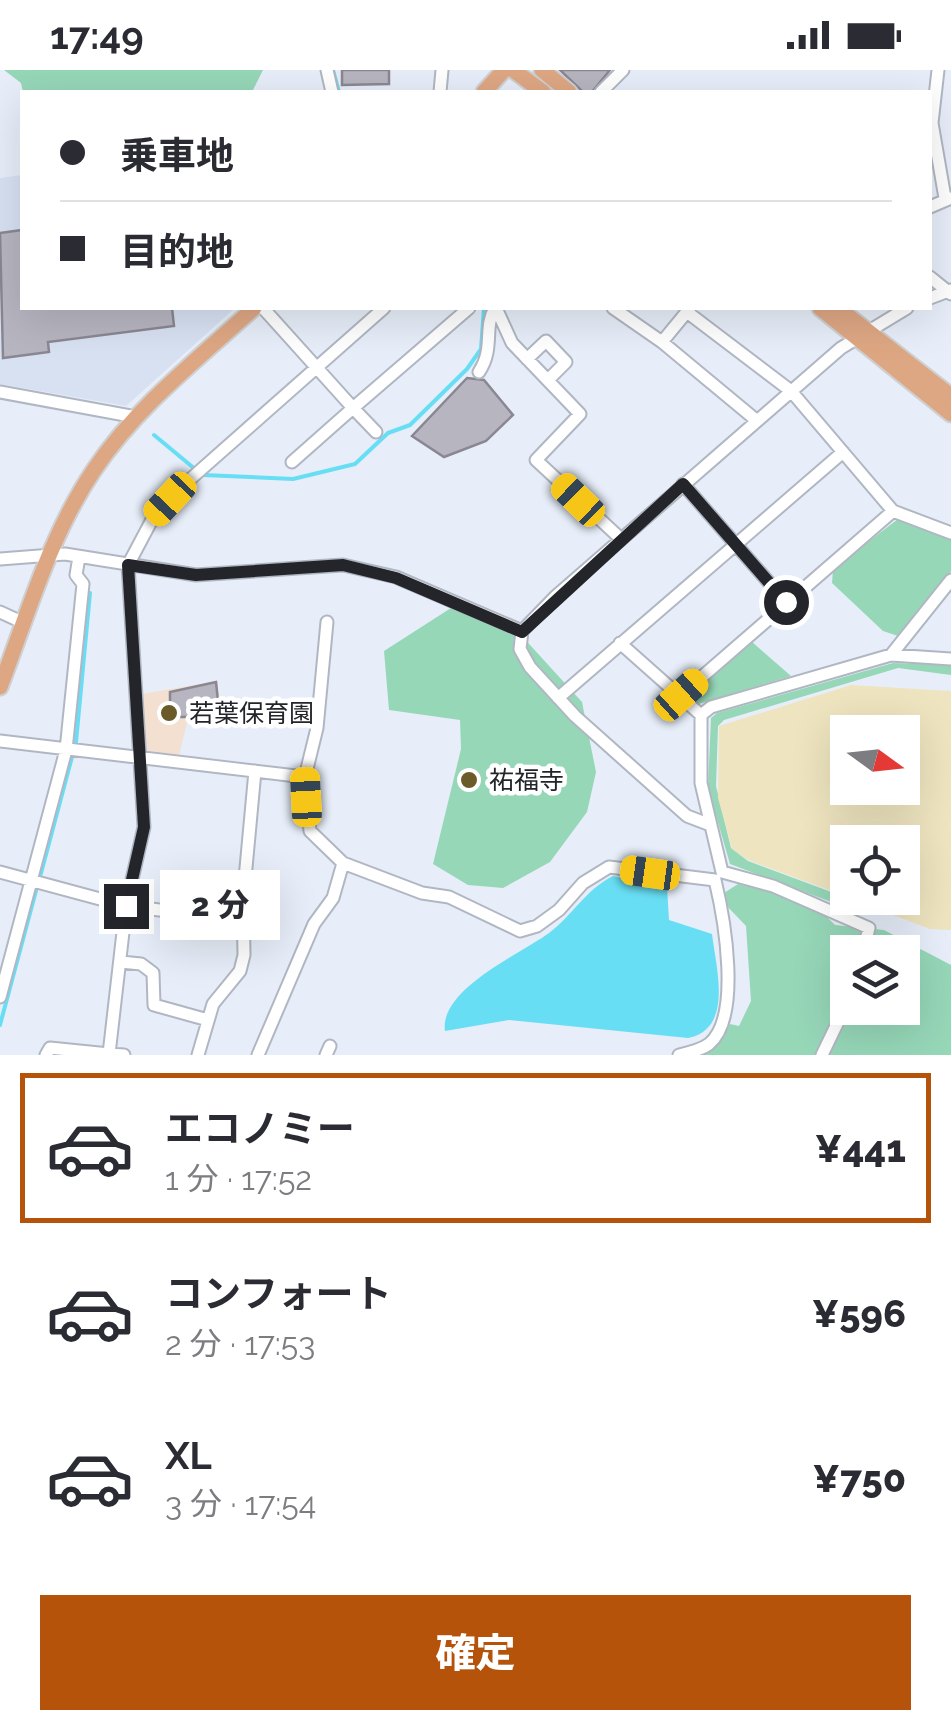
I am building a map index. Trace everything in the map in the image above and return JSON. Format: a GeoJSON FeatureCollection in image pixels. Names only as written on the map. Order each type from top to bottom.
{"type":"FeatureCollection","features":[{"type":"Feature","properties":{"kind":"main road"},"geometry":{"type":"LineString","coordinates":[[486,90],[504,70]]}},
{"type":"Feature","properties":{"kind":"main road"},"geometry":{"type":"LineString","coordinates":[[513,70],[540,90]]}},
{"type":"Feature","properties":{"kind":"main road"},"geometry":{"type":"LineString","coordinates":[[542,70],[567,90]]}},
{"type":"Feature","properties":{"kind":"main road"},"geometry":{"type":"LineString","coordinates":[[0,686],[49,554],[92,472],[136,417],[252,310]]}},
{"type":"Feature","properties":{"kind":"main road"},"geometry":{"type":"LineString","coordinates":[[823,310],[951,396]]}},
{"type":"Feature","properties":{"kind":"main road"},"geometry":{"type":"LineString","coordinates":[[840,310],[951,414]]}},
{"type":"Feature","properties":{"kind":"street"},"geometry":{"type":"LineString","coordinates":[[603,90],[623,70]]}},
{"type":"Feature","properties":{"kind":"street"},"geometry":{"type":"LineString","coordinates":[[932,116],[938,70]]}},
{"type":"Feature","properties":{"kind":"street"},"geometry":{"type":"LineString","coordinates":[[932,128],[948,198]]}},
{"type":"Feature","properties":{"kind":"street"},"geometry":{"type":"LineString","coordinates":[[265,310],[376,432]]}},
{"type":"Feature","properties":{"kind":"street"},"geometry":{"type":"LineString","coordinates":[[109,1054],[126,906],[144,827],[128,565],[165,505],[382,310]]}},
{"type":"Feature","properties":{"kind":"street"},"geometry":{"type":"LineString","coordinates":[[292,462],[467,310]]}},
{"type":"Feature","properties":{"kind":"street"},"geometry":{"type":"LineString","coordinates":[[479,372],[491,348],[494,310]]}},
{"type":"Feature","properties":{"kind":"street"},"geometry":{"type":"LineString","coordinates":[[497,310],[512,343],[580,414],[536,460],[620,539]]}},
{"type":"Feature","properties":{"kind":"street"},"geometry":{"type":"LineString","coordinates":[[616,310],[662,342],[756,420]]}},
{"type":"Feature","properties":{"kind":"street"},"geometry":{"type":"LineString","coordinates":[[662,342],[689,310],[791,392],[894,511],[951,533]]}},
{"type":"Feature","properties":{"kind":"street"},"geometry":{"type":"LineString","coordinates":[[708,824],[687,816],[558,698],[530,668],[520,649],[522,632],[620,539],[756,420],[861,333],[903,310]]}},
{"type":"Feature","properties":{"kind":"street"},"geometry":{"type":"LineString","coordinates":[[527,358],[546,340],[566,362],[548,380]]}},
{"type":"Feature","properties":{"kind":"street"},"geometry":{"type":"LineString","coordinates":[[0,392],[136,417]]}},
{"type":"Feature","properties":{"kind":"street"},"geometry":{"type":"LineString","coordinates":[[558,698],[734,542],[843,452]]}},
{"type":"Feature","properties":{"kind":"street"},"geometry":{"type":"LineString","coordinates":[[683,484],[786,602]]}},
{"type":"Feature","properties":{"kind":"street"},"geometry":{"type":"LineString","coordinates":[[681,695],[894,511]]}},
{"type":"Feature","properties":{"kind":"street"},"geometry":{"type":"LineString","coordinates":[[0,559],[49,554],[196,575],[343,565],[396,578],[522,632]]}},
{"type":"Feature","properties":{"kind":"street"},"geometry":{"type":"LineString","coordinates":[[0,997],[66,750],[83,584],[76,575],[79,557]]}},
{"type":"Feature","properties":{"kind":"street"},"geometry":{"type":"LineString","coordinates":[[891,655],[951,580]]}},
{"type":"Feature","properties":{"kind":"street"},"geometry":{"type":"LineString","coordinates":[[0,612],[24,623]]}},
{"type":"Feature","properties":{"kind":"street"},"geometry":{"type":"LineString","coordinates":[[327,622],[317,728],[305,776],[310,831],[343,862],[422,893],[449,897],[520,930],[537,926],[559,910],[583,883],[608,867],[718,876],[773,886],[869,928],[867,935]]}},
{"type":"Feature","properties":{"kind":"street"},"geometry":{"type":"LineString","coordinates":[[620,644],[701,715],[701,784],[718,876],[726,973],[724,1019],[709,1044],[678,1055]]}},
{"type":"Feature","properties":{"kind":"street"},"geometry":{"type":"LineString","coordinates":[[701,715],[711,706],[891,655],[951,658]]}},
{"type":"Feature","properties":{"kind":"street"},"geometry":{"type":"LineString","coordinates":[[0,741],[305,776]]}},
{"type":"Feature","properties":{"kind":"street"},"geometry":{"type":"LineString","coordinates":[[198,1055],[212,1004],[240,971],[254,771]]}},
{"type":"Feature","properties":{"kind":"street"},"geometry":{"type":"LineString","coordinates":[[258,1055],[314,924],[333,898],[343,862]]}},
{"type":"Feature","properties":{"kind":"street"},"geometry":{"type":"LineString","coordinates":[[0,872],[126,906],[193,914],[198,895],[244,898]]}},
{"type":"Feature","properties":{"kind":"street"},"geometry":{"type":"LineString","coordinates":[[121,962],[141,964],[153,972],[154,1006],[208,1020]]}},
{"type":"Feature","properties":{"kind":"street"},"geometry":{"type":"LineString","coordinates":[[822,1055],[837,1025]]}},
{"type":"Feature","properties":{"kind":"street"},"geometry":{"type":"LineString","coordinates":[[46,1055],[50,1048],[124,1055]]}},
{"type":"Feature","properties":{"kind":"shaded area"},"geometry":{"type":"Polygon","coordinates":[[[20,175],[20,310],[233,310],[126,406],[0,384],[0,178],[20,175]]]}},
{"type":"Feature","properties":{"kind":"shaded area","name":"若葉保育園"},"geometry":{"type":"Polygon","coordinates":[[[217,681],[220,702],[199,707],[198,719],[188,719],[179,755],[143,750],[142,694],[217,681]]]}},
{"type":"Feature","properties":{"kind":"green space"},"geometry":{"type":"Polygon","coordinates":[[[4,70],[263,70],[253,90],[23,90],[21,83],[4,70]]]}},
{"type":"Feature","properties":{"kind":"green space"},"geometry":{"type":"Polygon","coordinates":[[[898,519],[951,538],[951,571],[898,636],[883,631],[832,583],[833,569],[898,519]]]}},
{"type":"Feature","properties":{"kind":"green space"},"geometry":{"type":"Polygon","coordinates":[[[451,608],[520,634],[582,702],[596,772],[587,812],[550,862],[503,888],[468,885],[433,864],[461,749],[460,720],[389,710],[384,651],[451,608]]]}},
{"type":"Feature","properties":{"kind":"green space"},"geometry":{"type":"Polygon","coordinates":[[[751,641],[791,676],[699,704],[690,699],[692,692],[751,641]]]}},
{"type":"Feature","properties":{"kind":"green space"},"geometry":{"type":"Polygon","coordinates":[[[893,663],[951,665],[951,675],[898,668],[724,720],[718,726],[716,786],[731,848],[748,861],[830,891],[830,902],[730,864],[708,788],[711,718],[717,713],[893,663]]]}},
{"type":"Feature","properties":{"kind":"green space"},"geometry":{"type":"Polygon","coordinates":[[[738,884],[782,894],[819,909],[835,925],[884,930],[894,935],[830,935],[830,1025],[920,1025],[920,949],[951,965],[951,1055],[695,1055],[714,1046],[730,1024],[739,1026],[751,1001],[746,926],[725,904],[724,893],[738,884]]]}},
{"type":"Feature","properties":{"kind":"sand"},"geometry":{"type":"Polygon","coordinates":[[[851,685],[951,691],[951,930],[930,929],[893,915],[920,915],[920,825],[830,825],[830,890],[748,860],[732,849],[718,798],[719,726],[851,685]]]}},
{"type":"Feature","properties":{"kind":"water"},"geometry":{"type":"Polygon","coordinates":[[[613,876],[667,887],[669,920],[712,934],[719,995],[712,1023],[688,1038],[509,1020],[445,1031],[447,1016],[468,987],[549,933],[595,888],[613,876]]]}},
{"type":"Feature","properties":{"kind":"building"},"geometry":{"type":"Polygon","coordinates":[[[342,70],[389,70],[389,84],[342,85],[342,70]]]}},
{"type":"Feature","properties":{"kind":"building"},"geometry":{"type":"Polygon","coordinates":[[[560,70],[610,70],[594,90],[581,90],[560,70]]]}},
{"type":"Feature","properties":{"kind":"building"},"geometry":{"type":"Polygon","coordinates":[[[20,230],[20,310],[172,310],[174,326],[48,342],[49,352],[3,358],[0,233],[20,230]]]}},
{"type":"Feature","properties":{"kind":"building"},"geometry":{"type":"Polygon","coordinates":[[[467,378],[484,380],[513,415],[486,441],[444,457],[412,436],[467,378]]]}},
{"type":"Feature","properties":{"kind":"building"},"geometry":{"type":"Polygon","coordinates":[[[216,682],[218,701],[198,706],[197,717],[170,717],[170,692],[216,682]]]}},
{"type":"Feature","properties":{"kind":"waterway"},"geometry":{"type":"LineString","coordinates":[[333,70],[338,90]]}},
{"type":"Feature","properties":{"kind":"waterway"},"geometry":{"type":"LineString","coordinates":[[203,475],[293,479],[355,464],[388,433],[410,425],[467,369],[481,349],[484,310]]}},
{"type":"Feature","properties":{"kind":"waterway"},"geometry":{"type":"LineString","coordinates":[[154,435],[195,469]]}},
{"type":"Feature","properties":{"kind":"waterway"},"geometry":{"type":"LineString","coordinates":[[40,877],[76,742],[90,593]]}},
{"type":"Feature","properties":{"kind":"waterway"},"geometry":{"type":"LineString","coordinates":[[0,1025],[37,887]]}},
{"type":"Feature","properties":{"kind":"place","name":"若葉保育園"},"geometry":{"type":"Point","coordinates":[169,713]}},
{"type":"Feature","properties":{"kind":"place","name":"祐福寺"},"geometry":{"type":"Point","coordinates":[469,780]}},
{"type":"Feature","properties":{"kind":"route"},"geometry":{"type":"LineString","coordinates":[[126,906],[144,827],[128,565],[196,575],[343,565],[396,578],[522,632],[555,597],[683,484],[786,602]]}}]}
